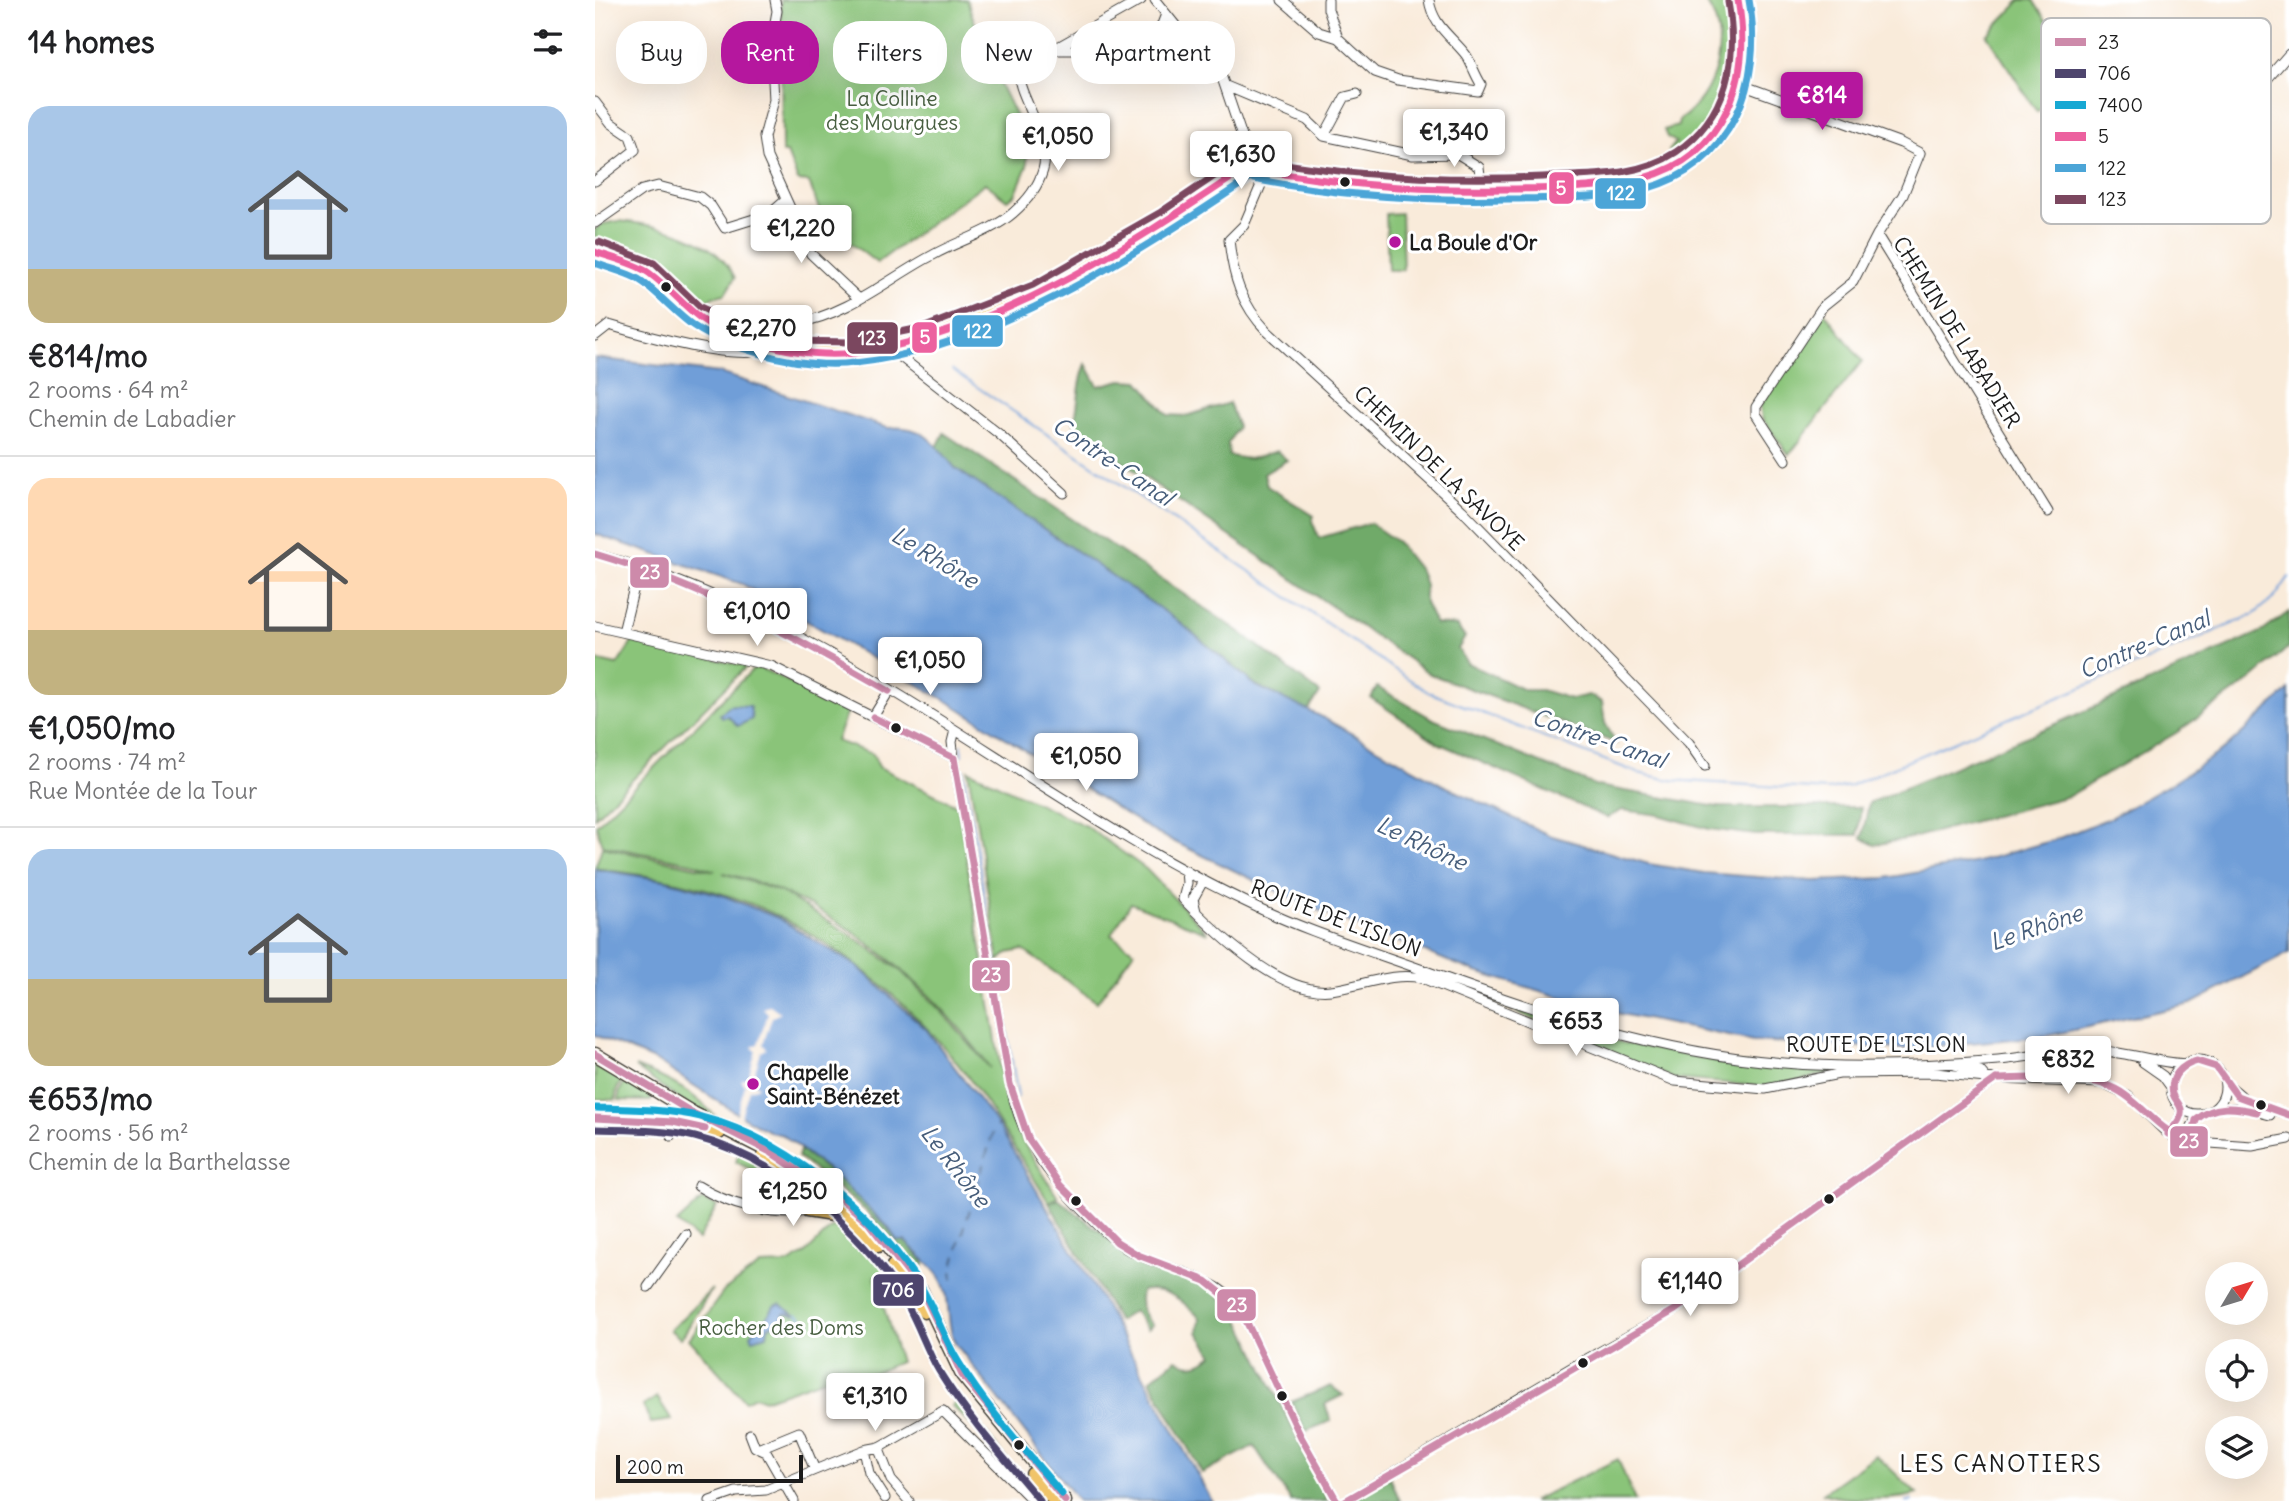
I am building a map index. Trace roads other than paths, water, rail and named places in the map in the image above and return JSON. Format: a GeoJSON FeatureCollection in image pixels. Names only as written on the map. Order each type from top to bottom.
{"type":"FeatureCollection","features":[{"type":"Feature","properties":{"kind":"main road"},"geometry":{"type":"LineString","coordinates":[[595,252],[648,272],[703,322],[741,344],[839,354],[882,349],[1038,295],[1167,221],[1248,168],[1412,189],[1482,191],[1607,184],[1654,175],[1686,158],[1711,136],[1727,112],[1739,84],[1745,40],[1738,0]]}},
{"type":"Feature","properties":{"kind":"main road"},"geometry":{"type":"LineString","coordinates":[[595,1054],[693,1113],[815,1181],[867,1221],[916,1282],[962,1376],[1050,1495]]}},
{"type":"Feature","properties":{"kind":"main road"},"geometry":{"type":"LineString","coordinates":[[645,1083],[671,1109],[673,1122]]}},
{"type":"Feature","properties":{"kind":"main road"},"geometry":{"type":"LineString","coordinates":[[657,1121],[667,1112],[663,1101]]}},
{"type":"Feature","properties":{"kind":"main road"},"geometry":{"type":"LineString","coordinates":[[595,1118],[673,1122],[738,1137],[851,1219],[875,1243],[905,1281],[923,1311],[947,1364],[1050,1495],[1065,1501]]}},
{"type":"Feature","properties":{"kind":"main road"},"geometry":{"type":"LineString","coordinates":[[761,1153],[798,1187],[803,1196],[804,1208]]}},
{"type":"Feature","properties":{"kind":"main road"},"geometry":{"type":"LineString","coordinates":[[815,1181],[818,1194]]}},
{"type":"Feature","properties":{"kind":"main road"},"geometry":{"type":"LineString","coordinates":[[818,1194],[841,1199]]}},
{"type":"Feature","properties":{"kind":"main road"},"geometry":{"type":"LineString","coordinates":[[804,1208],[818,1194]]}},
{"type":"Feature","properties":{"kind":"main road"},"geometry":{"type":"LineString","coordinates":[[804,1208],[851,1219]]}},
{"type":"Feature","properties":{"kind":"street"},"geometry":{"type":"LineString","coordinates":[[775,0],[777,11],[771,44],[774,100],[764,137],[765,150],[811,254],[859,299]]}},
{"type":"Feature","properties":{"kind":"street"},"geometry":{"type":"LineString","coordinates":[[1057,47],[1141,0]]}},
{"type":"Feature","properties":{"kind":"street"},"geometry":{"type":"LineString","coordinates":[[1282,0],[1319,32],[1338,38]]}},
{"type":"Feature","properties":{"kind":"street"},"geometry":{"type":"LineString","coordinates":[[1328,0],[1328,9],[1338,38],[1361,63],[1384,77],[1478,91],[1482,87],[1467,57],[1434,18],[1429,0]]}},
{"type":"Feature","properties":{"kind":"street","name":"CHEMIN DE LA SAVOYE"},"geometry":{"type":"LineString","coordinates":[[1159,2],[1173,21]]}},
{"type":"Feature","properties":{"kind":"street"},"geometry":{"type":"LineString","coordinates":[[1163,21],[1166,14]]}},
{"type":"Feature","properties":{"kind":"street"},"geometry":{"type":"LineString","coordinates":[[2271,75],[2289,54]]}},
{"type":"Feature","properties":{"kind":"street"},"geometry":{"type":"LineString","coordinates":[[703,322],[709,317],[801,322],[859,299],[916,264],[1012,214],[1029,196],[1044,167],[1038,121],[1020,84]]}},
{"type":"Feature","properties":{"kind":"street","name":"CHEMIN DE LABADIER"},"geometry":{"type":"LineString","coordinates":[[1739,84],[1901,143],[1920,153],[1903,195],[1877,235],[2048,512]]}},
{"type":"Feature","properties":{"kind":"street"},"geometry":{"type":"LineString","coordinates":[[1226,86],[1307,120],[1324,136],[1385,151],[1430,155],[1458,154],[1479,167],[1482,191]]}},
{"type":"Feature","properties":{"kind":"street","name":"CHEMIN DE LA SAVOYE"},"geometry":{"type":"LineString","coordinates":[[1226,86],[1244,144],[1248,168],[1261,185],[1244,225],[1229,240],[1240,295],[1254,317],[1462,510],[1689,743],[1705,766]]}},
{"type":"Feature","properties":{"kind":"street"},"geometry":{"type":"LineString","coordinates":[[1324,136],[1345,97],[1357,94]]}},
{"type":"Feature","properties":{"kind":"street"},"geometry":{"type":"LineString","coordinates":[[595,102],[611,123],[631,136],[635,150],[595,181]]}},
{"type":"Feature","properties":{"kind":"street"},"geometry":{"type":"LineString","coordinates":[[1430,155],[1439,149],[1465,148]]}},
{"type":"Feature","properties":{"kind":"street"},"geometry":{"type":"LineString","coordinates":[[595,223],[642,190],[658,186],[700,197],[711,206],[725,228],[770,214],[786,200]]}},
{"type":"Feature","properties":{"kind":"street"},"geometry":{"type":"LineString","coordinates":[[1786,460],[1756,414],[1756,407],[1823,306],[1853,282],[1877,235]]}},
{"type":"Feature","properties":{"kind":"street"},"geometry":{"type":"LineString","coordinates":[[719,329],[728,318]]}},
{"type":"Feature","properties":{"kind":"street"},"geometry":{"type":"LineString","coordinates":[[595,336],[609,325],[694,347],[741,344]]}},
{"type":"Feature","properties":{"kind":"street"},"geometry":{"type":"LineString","coordinates":[[899,345],[902,358]]}},
{"type":"Feature","properties":{"kind":"street"},"geometry":{"type":"LineString","coordinates":[[882,349],[902,358],[999,434],[1065,493]]}},
{"type":"Feature","properties":{"kind":"street","name":"ROUTE DE L'ISLON"},"geometry":{"type":"LineString","coordinates":[[595,554],[639,567],[762,619],[955,730],[1203,881],[1246,903],[1324,935],[1532,1010],[1621,1037],[1683,1051],[1788,1064],[1872,1066],[1947,1063],[2092,1050],[2185,1064]]}},
{"type":"Feature","properties":{"kind":"street"},"geometry":{"type":"LineString","coordinates":[[628,633],[639,567]]}},
{"type":"Feature","properties":{"kind":"street"},"geometry":{"type":"LineString","coordinates":[[595,626],[771,666],[954,758]]}},
{"type":"Feature","properties":{"kind":"street"},"geometry":{"type":"LineString","coordinates":[[868,715],[889,691]]}},
{"type":"Feature","properties":{"kind":"street"},"geometry":{"type":"LineString","coordinates":[[955,730],[952,742],[954,758],[1010,1084],[1024,1131],[1042,1166],[1092,1220],[1131,1251],[1214,1283],[1227,1292],[1240,1308],[1301,1437],[1337,1501]]}},
{"type":"Feature","properties":{"kind":"street"},"geometry":{"type":"LineString","coordinates":[[1186,871],[1187,883],[1183,899],[1254,960],[1304,989],[1328,990],[1395,977],[1422,978],[1675,1081],[1765,1089],[1839,1074],[1935,1073],[1991,1079],[2101,1083],[2141,1106],[2168,1134],[2191,1142],[2252,1146],[2289,1139]]}},
{"type":"Feature","properties":{"kind":"street"},"geometry":{"type":"LineString","coordinates":[[1198,914],[1193,900],[1203,881]]}},
{"type":"Feature","properties":{"kind":"street","name":"ROUTE DE L'ISLON"},"geometry":{"type":"LineString","coordinates":[[2138,1059],[2163,1076],[2171,1088]]}},
{"type":"Feature","properties":{"kind":"street"},"geometry":{"type":"LineString","coordinates":[[2168,1134],[2180,1118],[2181,1108],[2171,1088],[2175,1074],[2185,1064],[2197,1060],[2216,1067],[2234,1094],[2289,1115]]}},
{"type":"Feature","properties":{"kind":"street"},"geometry":{"type":"LineString","coordinates":[[1947,1063],[1980,1071],[1991,1079]]}},
{"type":"Feature","properties":{"kind":"street"},"geometry":{"type":"LineString","coordinates":[[1345,1501],[1675,1310],[1991,1079]]}},
{"type":"Feature","properties":{"kind":"street"},"geometry":{"type":"LineString","coordinates":[[2216,1107],[2222,1100],[2225,1082]]}},
{"type":"Feature","properties":{"kind":"street"},"geometry":{"type":"LineString","coordinates":[[2191,1142],[2192,1126],[2199,1114],[2216,1107],[2289,1115]]}},
{"type":"Feature","properties":{"kind":"street"},"geometry":{"type":"LineString","coordinates":[[2181,1108],[2199,1114]]}},
{"type":"Feature","properties":{"kind":"street"},"geometry":{"type":"LineString","coordinates":[[671,1136],[673,1122]]}},
{"type":"Feature","properties":{"kind":"street"},"geometry":{"type":"LineString","coordinates":[[701,1191],[748,1208],[778,1211],[804,1208]]}},
{"type":"Feature","properties":{"kind":"street"},"geometry":{"type":"LineString","coordinates":[[648,1287],[686,1234]]}},
{"type":"Feature","properties":{"kind":"street"},"geometry":{"type":"LineString","coordinates":[[713,1501],[736,1492],[765,1490],[864,1450],[878,1447],[943,1410],[1033,1501]]}},
{"type":"Feature","properties":{"kind":"street"},"geometry":{"type":"LineString","coordinates":[[750,1434],[755,1447],[764,1447],[799,1432],[815,1470]]}},
{"type":"Feature","properties":{"kind":"street"},"geometry":{"type":"LineString","coordinates":[[764,1447],[794,1501]]}},
{"type":"Feature","properties":{"kind":"street"},"geometry":{"type":"LineString","coordinates":[[878,1447],[891,1480],[909,1501]]}},
{"type":"Feature","properties":{"kind":"street"},"geometry":{"type":"LineString","coordinates":[[864,1450],[869,1473],[885,1497]]}},
{"type":"Feature","properties":{"kind":"water","name":"Le Rhône"},"geometry":{"type":"Polygon","coordinates":[[[595,358],[720,373],[888,428],[919,432],[934,443],[955,468],[1178,621],[1256,686],[1320,716],[1443,785],[1549,835],[1649,864],[1704,873],[1814,881],[1886,878],[1977,862],[2054,840],[2110,818],[2226,748],[2289,690],[2289,953],[2191,1004],[2047,1036],[1902,1049],[1753,1041],[1611,1012],[1476,972],[1310,907],[1156,833],[952,704],[742,584],[595,534],[595,358]]]}},
{"type":"Feature","properties":{"kind":"water"},"geometry":{"type":"Polygon","coordinates":[[[730,705],[750,706],[752,719],[738,726],[728,716],[721,717],[720,714],[730,705]]]}},
{"type":"Feature","properties":{"kind":"water","name":"Le Rhône"},"geometry":{"type":"Polygon","coordinates":[[[595,869],[665,880],[722,895],[778,918],[858,967],[926,1029],[998,1125],[1104,1304],[1212,1501],[1078,1501],[955,1343],[944,1285],[933,1268],[905,1241],[897,1241],[888,1227],[832,1173],[783,1135],[770,1132],[741,1116],[656,1061],[595,1035],[595,869]]]}},
{"type":"Feature","properties":{"kind":"water"},"geometry":{"type":"Polygon","coordinates":[[[780,1304],[796,1315],[784,1313],[781,1321],[768,1327],[767,1335],[753,1339],[753,1331],[774,1306],[780,1304]]]}},
{"type":"Feature","properties":{"kind":"waterway","name":"Contre-Canal"},"geometry":{"type":"LineString","coordinates":[[952,370],[1428,692],[1638,773],[1670,780],[1828,790],[1849,786],[2253,615],[2275,597],[2289,577]]}},
{"type":"Feature","properties":{"kind":"waterway"},"geometry":{"type":"LineString","coordinates":[[962,745],[962,755]]}},
{"type":"Feature","properties":{"kind":"waterway"},"geometry":{"type":"LineString","coordinates":[[963,770],[1018,1097]]}},
{"type":"Feature","properties":{"kind":"waterway"},"geometry":{"type":"LineString","coordinates":[[1091,1212],[1113,1232]]}},
{"type":"Feature","properties":{"kind":"waterway"},"geometry":{"type":"LineString","coordinates":[[797,1314],[810,1324]]}},
{"type":"Feature","properties":{"kind":"waterway"},"geometry":{"type":"LineString","coordinates":[[1907,1501],[1912,1501]]}},
{"type":"Feature","properties":{"kind":"place","name":"La Boule d'Or"},"geometry":{"type":"Point","coordinates":[1395,242]}},
{"type":"Feature","properties":{"kind":"place","name":"Chapelle Saint-Bénézet"},"geometry":{"type":"Point","coordinates":[753,1084]}},
{"type":"Feature","properties":{"kind":"district","name":"LES CANOTIERS"},"geometry":{"type":"Point","coordinates":[2001,1463]}},
{"type":"Feature","properties":{"kind":"park label","name":"La Colline des Mourgues"},"geometry":{"type":"Point","coordinates":[892,110]}},
{"type":"Feature","properties":{"kind":"park label","name":"Rocher des Doms"},"geometry":{"type":"Point","coordinates":[781,1327]}}]}
